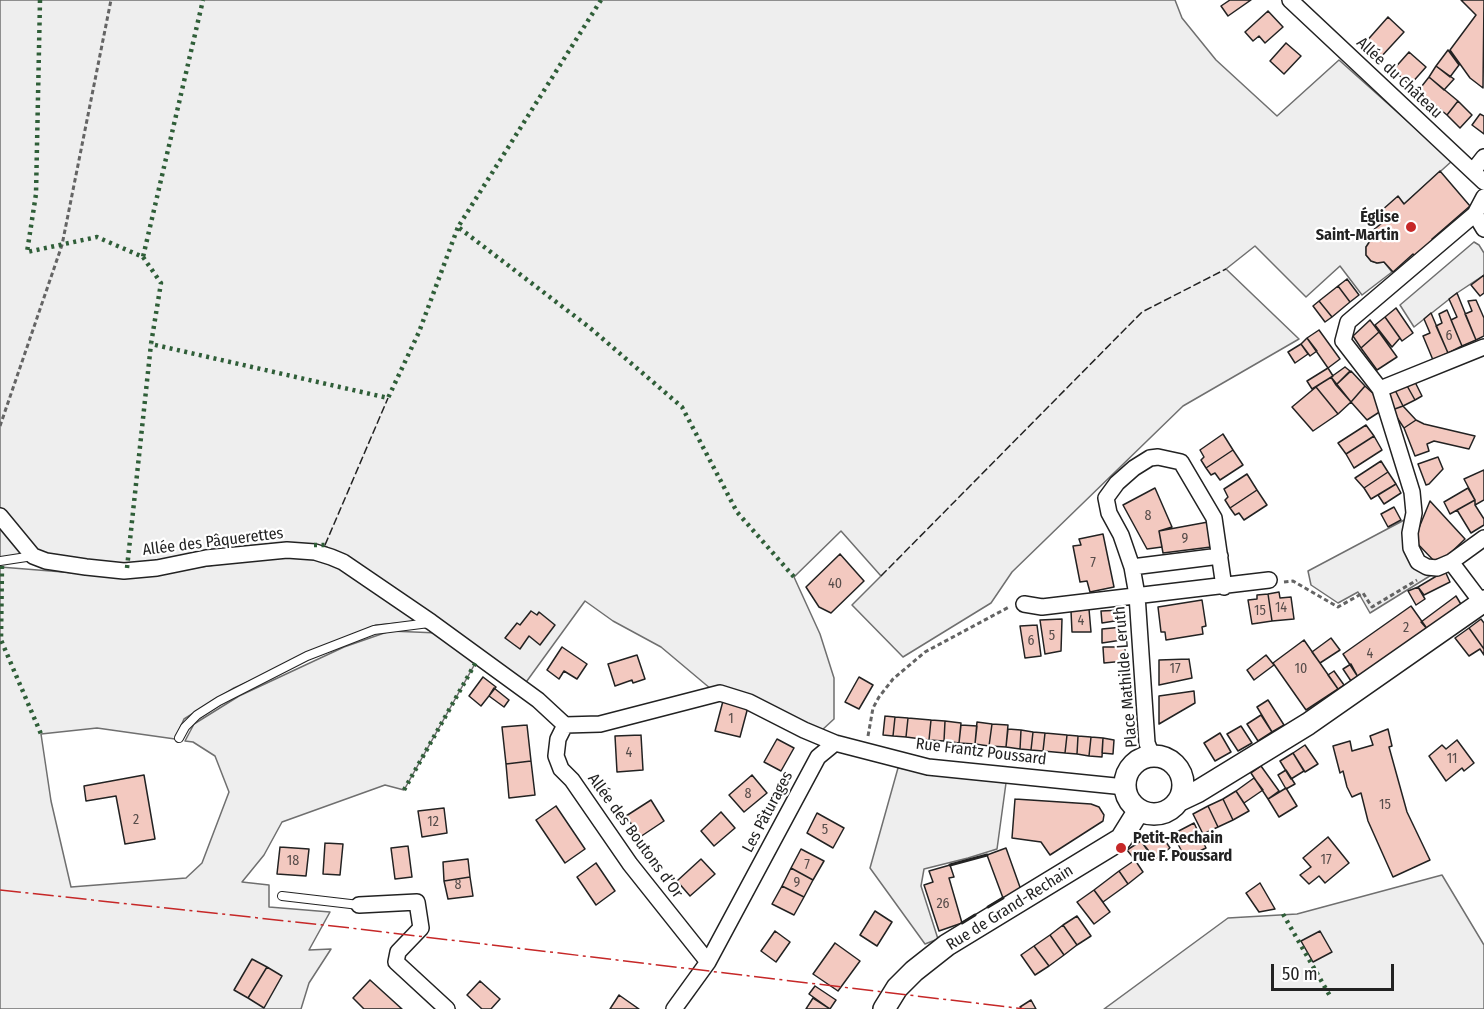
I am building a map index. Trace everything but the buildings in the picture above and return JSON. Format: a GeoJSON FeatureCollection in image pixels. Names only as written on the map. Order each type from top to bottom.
{"type":"FeatureCollection","features":[{"type":"Feature","properties":{"kind":"street","name":"Allée du Château"},"geometry":{"type":"LineString","coordinates":[[1290,0],[1479,177]]}},
{"type":"Feature","properties":{"kind":"street"},"geometry":{"type":"LineString","coordinates":[[1479,177],[1484,158]]}},
{"type":"Feature","properties":{"kind":"street"},"geometry":{"type":"LineString","coordinates":[[1484,197],[1475,214],[1348,322],[1343,341],[1380,389],[1412,492],[1414,513],[1410,533],[1411,548],[1418,562],[1427,567],[1437,568],[1451,562],[1484,538]]}},
{"type":"Feature","properties":{"kind":"street"},"geometry":{"type":"LineString","coordinates":[[1475,214],[1484,228]]}},
{"type":"Feature","properties":{"kind":"street"},"geometry":{"type":"LineString","coordinates":[[1380,389],[1484,347]]}},
{"type":"Feature","properties":{"kind":"street","name":"Place Mathilde Leruth"},"geometry":{"type":"LineString","coordinates":[[1152,756],[1147,743],[1137,595],[1132,567],[1121,535],[1109,513],[1106,498],[1134,468],[1150,458],[1158,457],[1181,462],[1214,518],[1224,586]]}},
{"type":"Feature","properties":{"kind":"street"},"geometry":{"type":"LineString","coordinates":[[0,516],[33,556]]}},
{"type":"Feature","properties":{"kind":"street","name":"Allée des Pâquerettes"},"geometry":{"type":"LineString","coordinates":[[33,556],[46,561],[124,571],[241,554],[287,550],[315,552],[343,562],[431,622],[538,700],[565,725]]}},
{"type":"Feature","properties":{"kind":"street"},"geometry":{"type":"LineString","coordinates":[[1132,567],[1220,556]]}},
{"type":"Feature","properties":{"kind":"street"},"geometry":{"type":"LineString","coordinates":[[1178,801],[1183,786],[1182,777],[1178,768],[1171,761],[1152,756],[1143,758],[1129,769],[1125,787],[1129,800],[1139,810],[1154,814],[1164,813],[1178,801],[1308,724],[1483,602],[1451,562]]}},
{"type":"Feature","properties":{"kind":"street","name":"Place Mathilde Leruth"},"geometry":{"type":"LineString","coordinates":[[1024,604],[1042,607],[1269,580]]}},
{"type":"Feature","properties":{"kind":"street"},"geometry":{"type":"LineString","coordinates":[[565,725],[600,724],[720,693],[749,702],[835,743]]}},
{"type":"Feature","properties":{"kind":"street","name":"Allée des Boutons d’Or"},"geometry":{"type":"LineString","coordinates":[[565,725],[558,740],[556,756],[561,769],[572,780],[630,864],[708,962]]}},
{"type":"Feature","properties":{"kind":"street","name":"Rue Frantz Poussard"},"geometry":{"type":"LineString","coordinates":[[835,743],[928,766],[1125,787]]}},
{"type":"Feature","properties":{"kind":"street","name":"Les Pâturages"},"geometry":{"type":"LineString","coordinates":[[674,1009],[708,962],[818,757],[835,743]]}},
{"type":"Feature","properties":{"kind":"street"},"geometry":{"type":"LineString","coordinates":[[1182,777],[1211,783]]}},
{"type":"Feature","properties":{"kind":"street","name":"Rue de Grand-Rechain"},"geometry":{"type":"LineString","coordinates":[[884,1009],[897,988],[914,971],[948,945],[1121,839],[1139,810]]}},
{"type":"Feature","properties":{"kind":"street"},"geometry":{"type":"LineString","coordinates":[[359,905],[417,902],[421,928],[398,952],[396,962],[447,1009]]}},
{"type":"Feature","properties":{"kind":"lane"},"geometry":{"type":"LineString","coordinates":[[0,561],[33,556]]}},
{"type":"Feature","properties":{"kind":"lane"},"geometry":{"type":"LineString","coordinates":[[179,738],[197,715],[219,701],[307,656],[374,630],[431,622]]}},
{"type":"Feature","properties":{"kind":"lane"},"geometry":{"type":"LineString","coordinates":[[282,896],[359,905]]}},
{"type":"Feature","properties":{"kind":"path"},"geometry":{"type":"LineString","coordinates":[[0,426],[62,244],[111,0]]}},
{"type":"Feature","properties":{"kind":"path"},"geometry":{"type":"LineString","coordinates":[[1269,580],[1276,584],[1293,581],[1338,607],[1363,593],[1372,607],[1424,575],[1427,567]]}},
{"type":"Feature","properties":{"kind":"path"},"geometry":{"type":"LineString","coordinates":[[860,750],[869,733],[873,708],[893,679],[925,652],[1007,607],[1024,604]]}},
{"type":"Feature","properties":{"kind":"shaded area"},"geometry":{"type":"Polygon","coordinates":[[[0,0],[1175,0],[1182,18],[1216,60],[1277,116],[1339,60],[1452,161],[1404,204],[1398,197],[1387,219],[1366,236],[1370,241],[1366,247],[1366,255],[1371,261],[1384,262],[1392,272],[1362,295],[1340,266],[1306,297],[1255,246],[1226,269],[1299,339],[1183,406],[1012,572],[991,603],[903,657],[852,605],[881,576],[841,531],[794,577],[820,634],[834,678],[834,719],[821,731],[723,686],[711,689],[661,647],[613,621],[585,601],[524,685],[377,577],[325,546],[281,543],[127,568],[36,552],[0,512],[0,0]]]}},
{"type":"Feature","properties":{"kind":"shaded area"},"geometry":{"type":"Polygon","coordinates":[[[1474,242],[1484,253],[1484,275],[1414,327],[1400,305],[1474,242]]]}},
{"type":"Feature","properties":{"kind":"shaded area"},"geometry":{"type":"Polygon","coordinates":[[[1408,518],[1403,540],[1407,557],[1433,574],[1370,613],[1358,592],[1338,603],[1311,585],[1308,571],[1408,518]]]}},
{"type":"Feature","properties":{"kind":"shaded area"},"geometry":{"type":"Polygon","coordinates":[[[0,525],[24,554],[0,558],[0,525]]]}},
{"type":"Feature","properties":{"kind":"shaded area"},"geometry":{"type":"Polygon","coordinates":[[[289,555],[335,562],[423,621],[376,625],[234,688],[184,719],[175,739],[97,728],[41,734],[51,801],[71,887],[186,878],[202,863],[229,792],[215,756],[193,742],[185,741],[194,724],[239,696],[344,647],[390,631],[438,633],[476,662],[404,790],[385,785],[282,822],[264,855],[242,882],[269,885],[269,907],[330,912],[309,950],[331,949],[309,983],[301,1009],[0,1009],[0,567],[126,577],[289,555]]]}},
{"type":"Feature","properties":{"kind":"shaded area"},"geometry":{"type":"Polygon","coordinates":[[[898,768],[1006,783],[997,849],[924,869],[921,886],[938,939],[925,944],[870,868],[898,768]]]}},
{"type":"Feature","properties":{"kind":"shaded area"},"geometry":{"type":"Polygon","coordinates":[[[1442,875],[1484,945],[1484,1009],[1104,1009],[1228,918],[1297,914],[1442,875]]]}},
{"type":"Feature","properties":{"kind":"hedge"},"geometry":{"type":"LineString","coordinates":[[40,0],[36,194],[27,252],[97,237],[143,257],[203,0]]}},
{"type":"Feature","properties":{"kind":"hedge"},"geometry":{"type":"LineString","coordinates":[[601,0],[458,227],[589,327],[682,407],[737,512],[794,577]]}},
{"type":"Feature","properties":{"kind":"hedge"},"geometry":{"type":"LineString","coordinates":[[143,257],[161,283],[151,344],[388,398],[419,332],[458,227]]}},
{"type":"Feature","properties":{"kind":"hedge"},"geometry":{"type":"LineString","coordinates":[[127,568],[151,344]]}},
{"type":"Feature","properties":{"kind":"hedge"},"geometry":{"type":"LineString","coordinates":[[314,545],[325,545]]}},
{"type":"Feature","properties":{"kind":"hedge"},"geometry":{"type":"LineString","coordinates":[[2,566],[1,640],[41,734]]}},
{"type":"Feature","properties":{"kind":"hedge"},"geometry":{"type":"LineString","coordinates":[[404,790],[476,662]]}},
{"type":"Feature","properties":{"kind":"hedge"},"geometry":{"type":"LineString","coordinates":[[1283,914],[1330,996]]}},
{"type":"Feature","properties":{"kind":"fence"},"geometry":{"type":"LineString","coordinates":[[881,576],[1142,312],[1226,269]]}},
{"type":"Feature","properties":{"kind":"fence"},"geometry":{"type":"LineString","coordinates":[[325,545],[388,398]]}},
{"type":"Feature","properties":{"kind":"wall"},"geometry":{"type":"LineString","coordinates":[[950,865],[987,855]]}},
{"type":"Feature","properties":{"kind":"wall"},"geometry":{"type":"LineString","coordinates":[[988,907],[1003,898]]}},
{"type":"Feature","properties":{"kind":"wall"},"geometry":{"type":"LineString","coordinates":[[962,923],[975,915]]}},
{"type":"Feature","properties":{"kind":"power"},"geometry":{"type":"LineString","coordinates":[[0,890],[342,927],[1025,1009]]}},
{"type":"Feature","properties":{"kind":"place","name":"Église Saint-Martin"},"geometry":{"type":"Point","coordinates":[1411,227]}},
{"type":"Feature","properties":{"kind":"place","name":"Petit-Rechain rue F. Poussard"},"geometry":{"type":"Point","coordinates":[1121,848]}}]}
